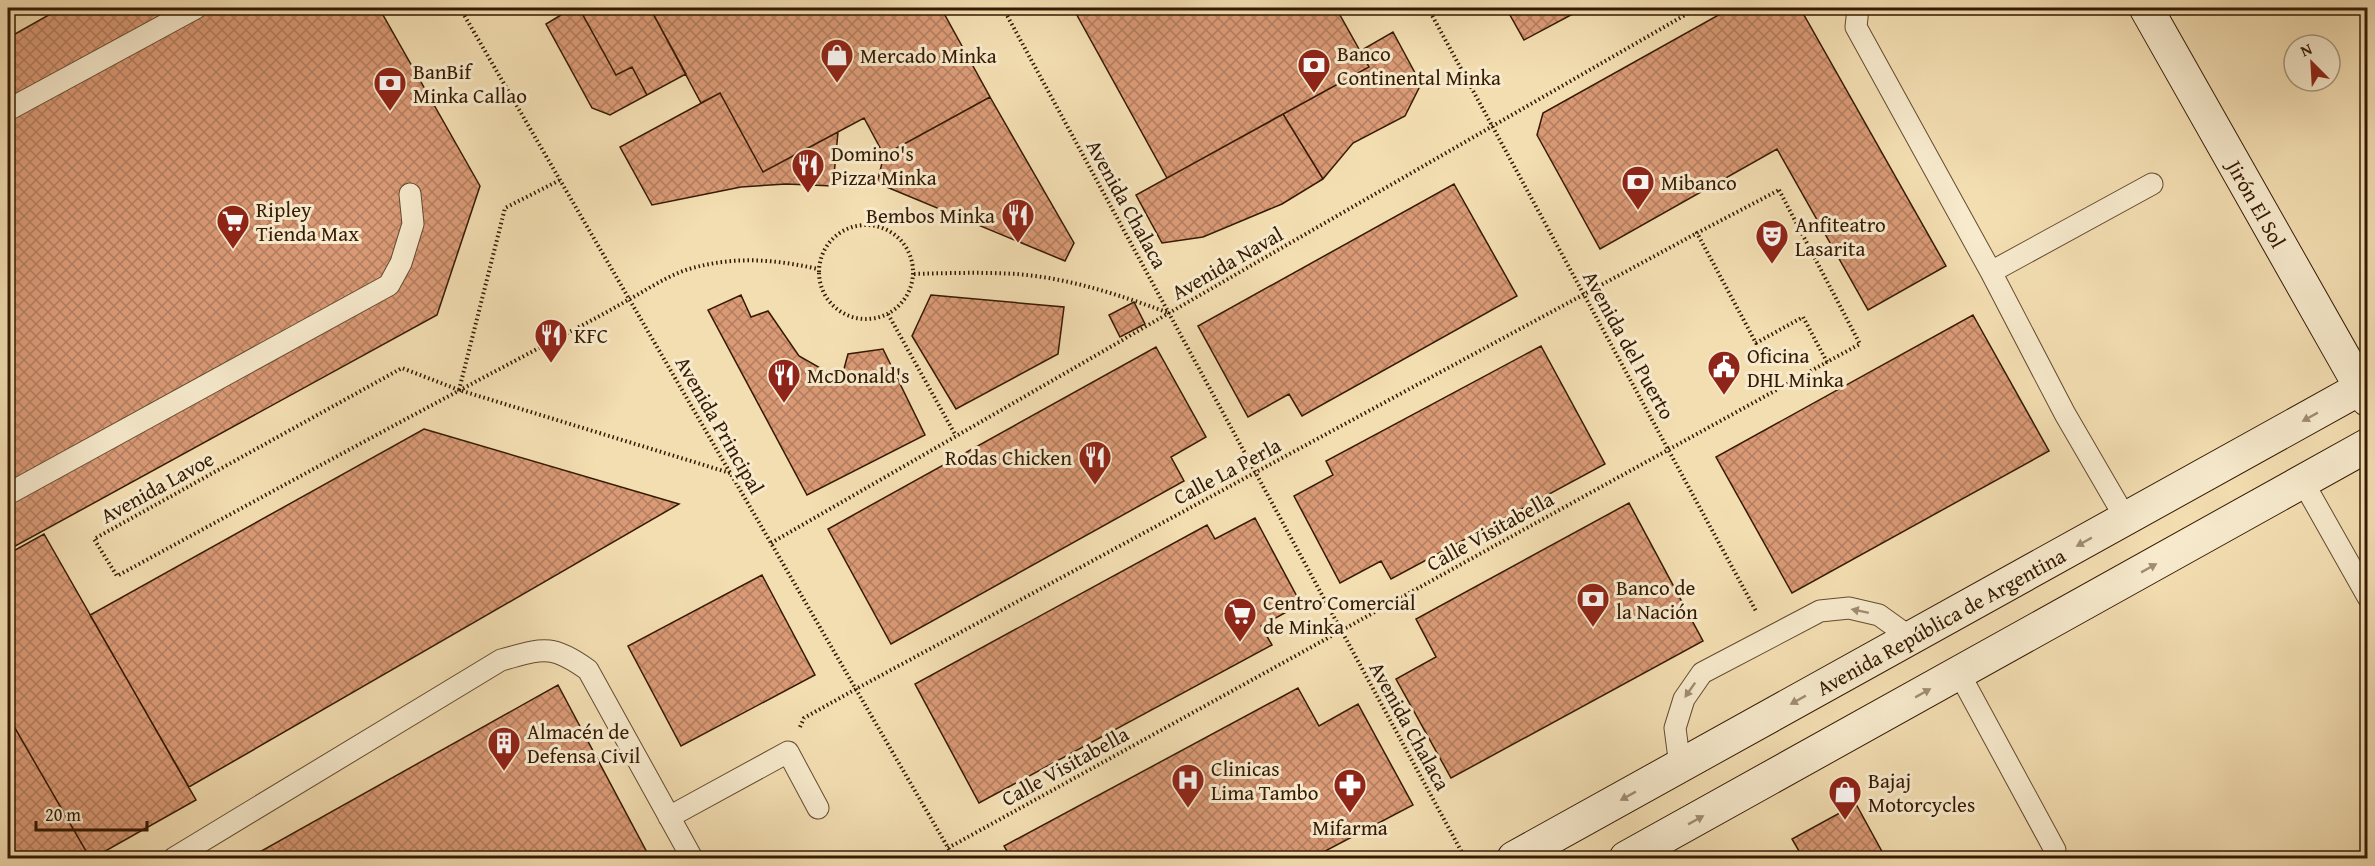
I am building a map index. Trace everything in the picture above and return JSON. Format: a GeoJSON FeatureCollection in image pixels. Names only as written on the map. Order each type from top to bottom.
{"type":"FeatureCollection","features":[{"type":"Feature","properties":{"kind":"main road","name":"Jirón El Sol"},"geometry":{"type":"LineString","coordinates":[[2146,8],[2365,391]]}},
{"type":"Feature","properties":{"kind":"main road","name":"Avenida República de Argentina"},"geometry":{"type":"LineString","coordinates":[[1514,858],[2126,519],[2365,391]]}},
{"type":"Feature","properties":{"kind":"main road"},"geometry":{"type":"LineString","coordinates":[[1626,858],[2367,445]]}},
{"type":"Feature","properties":{"kind":"lane"},"geometry":{"type":"LineString","coordinates":[[8,110],[196,8]]}},
{"type":"Feature","properties":{"kind":"lane"},"geometry":{"type":"LineString","coordinates":[[1857,8],[1857,27],[1991,272],[2065,414],[2126,519]]}},
{"type":"Feature","properties":{"kind":"lane"},"geometry":{"type":"LineString","coordinates":[[1991,272],[2152,184]]}},
{"type":"Feature","properties":{"kind":"lane"},"geometry":{"type":"LineString","coordinates":[[8,494],[389,285],[401,263],[413,224],[410,194]]}},
{"type":"Feature","properties":{"kind":"lane"},"geometry":{"type":"LineString","coordinates":[[2303,482],[2367,597]]}},
{"type":"Feature","properties":{"kind":"lane"},"geometry":{"type":"LineString","coordinates":[[1680,766],[1675,728],[1684,699],[1702,673],[1820,611],[1849,608],[1879,615],[1911,638]]}},
{"type":"Feature","properties":{"kind":"lane"},"geometry":{"type":"LineString","coordinates":[[174,858],[501,660],[539,650],[566,654],[588,670],[692,858]]}},
{"type":"Feature","properties":{"kind":"lane"},"geometry":{"type":"LineString","coordinates":[[1959,673],[2055,850]]}},
{"type":"Feature","properties":{"kind":"lane"},"geometry":{"type":"LineString","coordinates":[[669,817],[788,752],[818,808]]}},
{"type":"Feature","properties":{"kind":"path","name":"Avenida Principal"},"geometry":{"type":"LineString","coordinates":[[460,8],[954,858]]}},
{"type":"Feature","properties":{"kind":"path","name":"Avenida Chalaca"},"geometry":{"type":"LineString","coordinates":[[1003,8],[1465,858]]}},
{"type":"Feature","properties":{"kind":"path","name":"Avenida del Puerto"},"geometry":{"type":"LineString","coordinates":[[1428,8],[1770,637]]}},
{"type":"Feature","properties":{"kind":"path","name":"Avenida Naval"},"geometry":{"type":"LineString","coordinates":[[771,543],[1697,8]]}},
{"type":"Feature","properties":{"kind":"path"},"geometry":{"type":"LineString","coordinates":[[459,390],[505,208],[560,180]]}},
{"type":"Feature","properties":{"kind":"path","name":"Calle La Perla"},"geometry":{"type":"LineString","coordinates":[[788,752],[804,718],[1779,190],[1860,344],[1827,362]]}},
{"type":"Feature","properties":{"kind":"path"},"geometry":{"type":"LineString","coordinates":[[861,224],[885,228],[905,243],[912,258],[914,274],[910,291],[901,304],[888,314],[872,319],[855,318],[840,312],[828,300],[820,286],[818,269],[822,253],[831,239],[844,229],[861,224]]}},
{"type":"Feature","properties":{"kind":"path"},"geometry":{"type":"LineString","coordinates":[[1697,233],[1756,342],[1803,317],[1827,362]]}},
{"type":"Feature","properties":{"kind":"path","name":"Avenida Lavoe"},"geometry":{"type":"LineString","coordinates":[[730,473],[459,390],[402,368],[94,539],[117,576],[459,390],[630,300],[658,282],[687,269],[719,262],[763,260],[786,261],[818,269]]}},
{"type":"Feature","properties":{"kind":"path"},"geometry":{"type":"LineString","coordinates":[[914,274],[966,272],[1018,274],[1070,282],[1111,293],[1169,314]]}},
{"type":"Feature","properties":{"kind":"path"},"geometry":{"type":"LineString","coordinates":[[888,314],[956,436]]}},
{"type":"Feature","properties":{"kind":"path","name":"Calle Visitabella"},"geometry":{"type":"LineString","coordinates":[[948,848],[1827,362]]}},
{"type":"Feature","properties":{"kind":"building","name":"Ripley Tienda Max"},"geometry":{"type":"Polygon","coordinates":[[[61,8],[379,8],[480,186],[437,315],[8,550],[8,38],[61,8]]]}},
{"type":"Feature","properties":{"kind":"building"},"geometry":{"type":"Polygon","coordinates":[[[556,8],[579,8],[616,75],[632,67],[647,95],[610,115],[592,108],[546,24],[561,15],[556,8]]]}},
{"type":"Feature","properties":{"kind":"building"},"geometry":{"type":"Polygon","coordinates":[[[579,8],[650,8],[686,74],[647,95],[632,67],[616,75],[579,8]]]}},
{"type":"Feature","properties":{"kind":"building","name":"Mercado Minka"},"geometry":{"type":"Polygon","coordinates":[[[650,8],[941,8],[990,97],[884,155],[864,118],[763,172],[720,93],[701,103],[650,8]]]}},
{"type":"Feature","properties":{"kind":"building"},"geometry":{"type":"Polygon","coordinates":[[[1073,8],[1336,8],[1369,67],[1167,178],[1073,8]]]}},
{"type":"Feature","properties":{"kind":"building"},"geometry":{"type":"Polygon","coordinates":[[[1506,8],[1584,8],[1524,40],[1506,8]]]}},
{"type":"Feature","properties":{"kind":"building"},"geometry":{"type":"Polygon","coordinates":[[[1731,8],[1800,8],[1946,266],[1868,310],[1777,149],[1600,249],[1537,135],[1543,113],[1731,8]]]}},
{"type":"Feature","properties":{"kind":"building"},"geometry":{"type":"Polygon","coordinates":[[[1393,32],[1421,84],[1405,116],[1353,143],[1323,179],[1283,114],[1369,67],[1360,51],[1393,32]]]}},
{"type":"Feature","properties":{"kind":"building"},"geometry":{"type":"Polygon","coordinates":[[[720,93],[763,172],[838,132],[833,186],[786,184],[741,187],[652,205],[620,147],[720,93]]]}},
{"type":"Feature","properties":{"kind":"building"},"geometry":{"type":"Polygon","coordinates":[[[990,97],[1074,243],[1065,261],[877,183],[884,155],[990,97]]]}},
{"type":"Feature","properties":{"kind":"building"},"geometry":{"type":"Polygon","coordinates":[[[1283,114],[1323,179],[1282,204],[1203,237],[1162,243],[1136,195],[1283,114]]]}},
{"type":"Feature","properties":{"kind":"building"},"geometry":{"type":"Polygon","coordinates":[[[1454,184],[1517,296],[1302,416],[1289,394],[1248,417],[1198,326],[1454,184]]]}},
{"type":"Feature","properties":{"kind":"building"},"geometry":{"type":"Polygon","coordinates":[[[741,295],[751,317],[768,311],[799,356],[841,380],[848,354],[883,349],[925,435],[807,495],[708,310],[741,295]]]}},
{"type":"Feature","properties":{"kind":"building"},"geometry":{"type":"Polygon","coordinates":[[[931,295],[1064,307],[1058,354],[956,409],[912,336],[931,295]]]}},
{"type":"Feature","properties":{"kind":"building"},"geometry":{"type":"Polygon","coordinates":[[[1134,302],[1145,324],[1120,337],[1109,315],[1134,302]]]}},
{"type":"Feature","properties":{"kind":"building"},"geometry":{"type":"Polygon","coordinates":[[[1973,315],[2049,451],[1792,593],[1716,457],[1973,315]]]}},
{"type":"Feature","properties":{"kind":"building"},"geometry":{"type":"Polygon","coordinates":[[[1541,346],[1605,464],[1391,579],[1381,561],[1340,583],[1294,496],[1333,475],[1326,461],[1541,346]]]}},
{"type":"Feature","properties":{"kind":"building"},"geometry":{"type":"Polygon","coordinates":[[[1156,347],[1206,437],[1171,457],[1184,481],[891,644],[828,529],[1156,347]]]}},
{"type":"Feature","properties":{"kind":"building"},"geometry":{"type":"Polygon","coordinates":[[[424,429],[679,504],[189,787],[90,615],[424,429]]]}},
{"type":"Feature","properties":{"kind":"building"},"geometry":{"type":"Polygon","coordinates":[[[1629,503],[1703,641],[1451,778],[1396,679],[1436,657],[1416,619],[1629,503]]]}},
{"type":"Feature","properties":{"kind":"building"},"geometry":{"type":"Polygon","coordinates":[[[1255,518],[1301,604],[1261,626],[1272,645],[979,803],[915,684],[1207,525],[1215,539],[1255,518]]]}},
{"type":"Feature","properties":{"kind":"building"},"geometry":{"type":"Polygon","coordinates":[[[44,534],[196,800],[93,858],[90,858],[8,716],[8,554],[44,534]]]}},
{"type":"Feature","properties":{"kind":"building"},"geometry":{"type":"Polygon","coordinates":[[[762,575],[815,675],[681,746],[628,646],[762,575]]]}},
{"type":"Feature","properties":{"kind":"building","name":"Almacén de Defensa Civil"},"geometry":{"type":"Polygon","coordinates":[[[558,685],[650,858],[249,858],[558,685]]]}},
{"type":"Feature","properties":{"kind":"building"},"geometry":{"type":"Polygon","coordinates":[[[1298,688],[1319,726],[1358,704],[1413,805],[1312,858],[1011,858],[1004,846],[1298,688]]]}},
{"type":"Feature","properties":{"kind":"building"},"geometry":{"type":"Polygon","coordinates":[[[8,716],[90,858],[8,858],[8,716]]]}},
{"type":"Feature","properties":{"kind":"building","name":"Bajaj Motorcycles"},"geometry":{"type":"Polygon","coordinates":[[[1856,804],[1885,857],[1803,858],[1792,839],[1856,804]]]}},
{"type":"Feature","properties":{"kind":"place","name":"Mercado Minka"},"geometry":{"type":"Point","coordinates":[837,84]}},
{"type":"Feature","properties":{"kind":"place","name":"Banco Continental Minka"},"geometry":{"type":"Point","coordinates":[1314,94]}},
{"type":"Feature","properties":{"kind":"place","name":"BanBif Minka Callao"},"geometry":{"type":"Point","coordinates":[390,112]}},
{"type":"Feature","properties":{"kind":"place","name":"Domino's Pizza Minka"},"geometry":{"type":"Point","coordinates":[808,194]}},
{"type":"Feature","properties":{"kind":"place","name":"Mibanco"},"geometry":{"type":"Point","coordinates":[1638,211]}},
{"type":"Feature","properties":{"kind":"place","name":"Bembos Minka"},"geometry":{"type":"Point","coordinates":[1018,244]}},
{"type":"Feature","properties":{"kind":"place","name":"Ripley Tienda Max"},"geometry":{"type":"Point","coordinates":[233,250]}},
{"type":"Feature","properties":{"kind":"place","name":"Anfiteatro Lasarita"},"geometry":{"type":"Point","coordinates":[1772,265]}},
{"type":"Feature","properties":{"kind":"place","name":"KFC"},"geometry":{"type":"Point","coordinates":[551,364]}},
{"type":"Feature","properties":{"kind":"place","name":"Oficina DHL Minka"},"geometry":{"type":"Point","coordinates":[1724,396]}},
{"type":"Feature","properties":{"kind":"place","name":"McDonald's"},"geometry":{"type":"Point","coordinates":[784,404]}},
{"type":"Feature","properties":{"kind":"place","name":"Rodas Chicken"},"geometry":{"type":"Point","coordinates":[1095,486]}},
{"type":"Feature","properties":{"kind":"place","name":"Banco de la Nación"},"geometry":{"type":"Point","coordinates":[1593,628]}},
{"type":"Feature","properties":{"kind":"place","name":"Centro Comercial de Minka"},"geometry":{"type":"Point","coordinates":[1240,643]}},
{"type":"Feature","properties":{"kind":"place","name":"Almacén de Defensa Civil"},"geometry":{"type":"Point","coordinates":[504,772]}},
{"type":"Feature","properties":{"kind":"place","name":"Clinicas Lima Tambo"},"geometry":{"type":"Point","coordinates":[1188,809]}},
{"type":"Feature","properties":{"kind":"place","name":"Mifarma"},"geometry":{"type":"Point","coordinates":[1350,814]}},
{"type":"Feature","properties":{"kind":"place","name":"Bajaj Motorcycles"},"geometry":{"type":"Point","coordinates":[1845,821]}}]}
